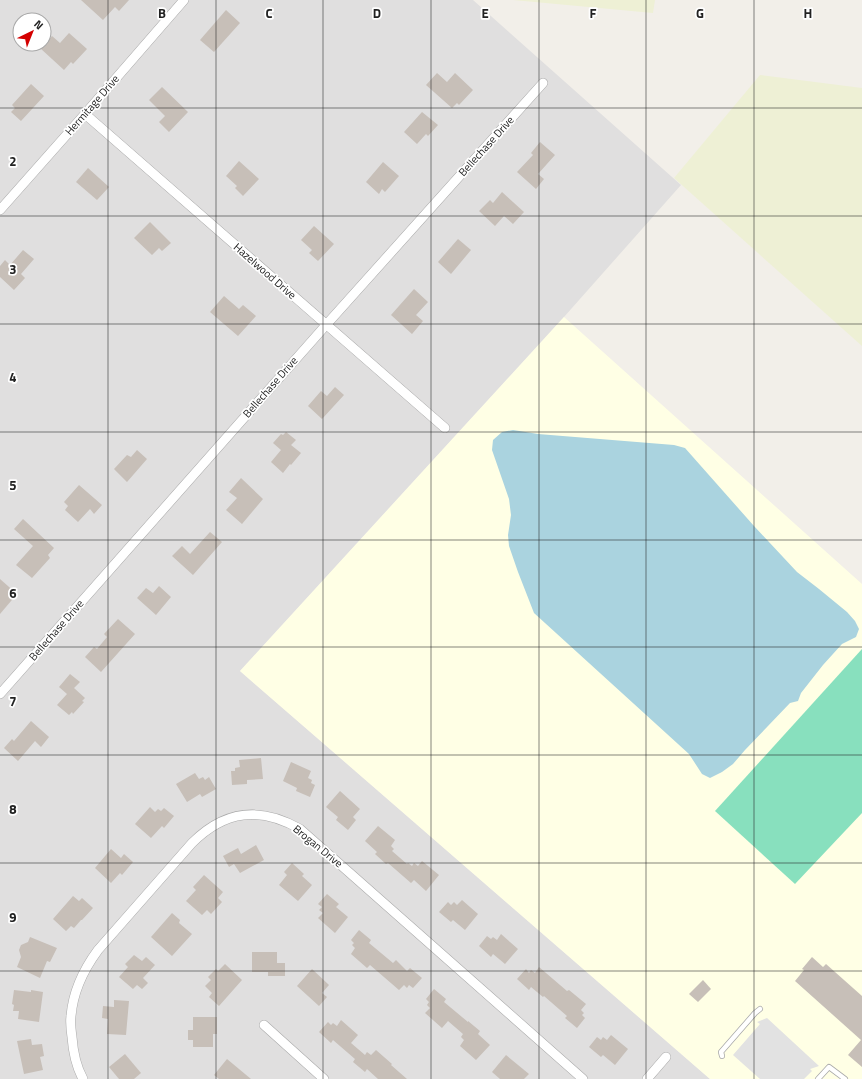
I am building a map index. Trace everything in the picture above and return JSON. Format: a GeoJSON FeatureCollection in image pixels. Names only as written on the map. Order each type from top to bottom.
{"type":"FeatureCollection","features":[{"type":"Feature","properties":{"kind":"street","name":"Hermitage Drive"},"geometry":{"type":"LineString","coordinates":[[0,210],[184,0]]}},
{"type":"Feature","properties":{"kind":"street","name":"Bellechase Drive"},"geometry":{"type":"LineString","coordinates":[[0,694],[326,324],[543,83]]}},
{"type":"Feature","properties":{"kind":"street","name":"Hazelwood Drive"},"geometry":{"type":"LineString","coordinates":[[85,114],[445,428]]}},
{"type":"Feature","properties":{"kind":"street","name":"Brogan Drive"},"geometry":{"type":"LineString","coordinates":[[83,1079],[73,1051],[70,1017],[76,992],[90,961],[108,938],[201,834],[213,825],[224,820],[237,816],[256,815],[279,819],[300,829],[309,836],[583,1079]]}},
{"type":"Feature","properties":{"kind":"street"},"geometry":{"type":"LineString","coordinates":[[264,1025],[324,1079]]}},
{"type":"Feature","properties":{"kind":"street"},"geometry":{"type":"LineString","coordinates":[[647,1079],[666,1057]]}},
{"type":"Feature","properties":{"kind":"lane"},"geometry":{"type":"LineString","coordinates":[[722,1056],[721,1052],[760,1009]]}},
{"type":"Feature","properties":{"kind":"lane"},"geometry":{"type":"LineString","coordinates":[[818,1079],[830,1067],[845,1079]]}},
{"type":"Feature","properties":{"kind":"shaded area"},"geometry":{"type":"Polygon","coordinates":[[[0,0],[473,0],[681,185],[564,317],[240,671],[710,1079],[0,1079],[0,0]]]}},
{"type":"Feature","properties":{"kind":"shaded area"},"geometry":{"type":"Polygon","coordinates":[[[513,0],[655,0],[653,13],[513,0]]]}},
{"type":"Feature","properties":{"kind":"shaded area"},"geometry":{"type":"Polygon","coordinates":[[[760,75],[862,88],[862,346],[674,178],[760,75]]]}},
{"type":"Feature","properties":{"kind":"shaded area"},"geometry":{"type":"Polygon","coordinates":[[[564,317],[862,584],[862,1079],[710,1079],[240,671],[564,317]]]}},
{"type":"Feature","properties":{"kind":"shaded area"},"geometry":{"type":"Polygon","coordinates":[[[767,1018],[819,1066],[810,1069],[812,1071],[804,1079],[760,1079],[733,1055],[760,1024],[757,1022],[767,1018]]]}},
{"type":"Feature","properties":{"kind":"green space"},"geometry":{"type":"Polygon","coordinates":[[[862,649],[862,813],[795,884],[715,811],[862,649]]]}},
{"type":"Feature","properties":{"kind":"water"},"geometry":{"type":"Polygon","coordinates":[[[513,430],[538,434],[674,445],[685,448],[797,572],[847,612],[855,621],[859,629],[856,637],[842,644],[801,693],[798,701],[790,703],[733,764],[722,772],[710,778],[702,774],[689,754],[534,613],[509,546],[508,535],[511,515],[509,499],[492,450],[493,440],[502,432],[513,430]]]}},
{"type":"Feature","properties":{"kind":"building"},"geometry":{"type":"Polygon","coordinates":[[[81,0],[129,0],[119,11],[115,7],[103,20],[81,0]]]}},
{"type":"Feature","properties":{"kind":"building"},"geometry":{"type":"Polygon","coordinates":[[[226,10],[240,23],[214,52],[200,40],[226,10]]]}},
{"type":"Feature","properties":{"kind":"building"},"geometry":{"type":"Polygon","coordinates":[[[69,33],[87,49],[73,64],[71,62],[64,70],[44,52],[52,52],[52,36],[60,43],[69,33]]]}},
{"type":"Feature","properties":{"kind":"building"},"geometry":{"type":"Polygon","coordinates":[[[437,73],[447,82],[455,73],[473,90],[459,105],[457,103],[452,108],[426,85],[437,73]]]}},
{"type":"Feature","properties":{"kind":"building"},"geometry":{"type":"Polygon","coordinates":[[[31,84],[44,96],[21,121],[11,112],[15,108],[12,105],[31,84]]]}},
{"type":"Feature","properties":{"kind":"building"},"geometry":{"type":"Polygon","coordinates":[[[162,87],[188,112],[169,132],[159,122],[165,116],[149,100],[162,87]]]}},
{"type":"Feature","properties":{"kind":"building"},"geometry":{"type":"Polygon","coordinates":[[[422,112],[438,125],[428,136],[426,134],[417,144],[404,132],[422,112]]]}},
{"type":"Feature","properties":{"kind":"building"},"geometry":{"type":"Polygon","coordinates":[[[540,142],[555,155],[538,174],[544,179],[536,189],[517,172],[533,155],[531,153],[540,142]]]}},
{"type":"Feature","properties":{"kind":"building"},"geometry":{"type":"Polygon","coordinates":[[[239,161],[259,179],[243,196],[235,188],[237,186],[226,176],[239,161]]]}},
{"type":"Feature","properties":{"kind":"building"},"geometry":{"type":"Polygon","coordinates":[[[383,162],[399,176],[385,192],[382,189],[379,194],[366,182],[383,162]]]}},
{"type":"Feature","properties":{"kind":"building"},"geometry":{"type":"Polygon","coordinates":[[[88,168],[109,187],[97,200],[76,182],[88,168]]]}},
{"type":"Feature","properties":{"kind":"building"},"geometry":{"type":"Polygon","coordinates":[[[502,192],[524,212],[513,224],[504,216],[495,226],[479,211],[490,200],[493,203],[502,192]]]}},
{"type":"Feature","properties":{"kind":"building"},"geometry":{"type":"Polygon","coordinates":[[[150,222],[171,243],[162,251],[159,248],[152,255],[134,238],[150,222]]]}},
{"type":"Feature","properties":{"kind":"building"},"geometry":{"type":"Polygon","coordinates":[[[314,226],[334,244],[318,261],[309,253],[312,250],[301,240],[314,226]]]}},
{"type":"Feature","properties":{"kind":"building"},"geometry":{"type":"Polygon","coordinates":[[[458,239],[471,250],[451,274],[438,262],[458,239]]]}},
{"type":"Feature","properties":{"kind":"building"},"geometry":{"type":"Polygon","coordinates":[[[23,250],[34,259],[21,274],[25,278],[14,290],[0,277],[0,266],[5,260],[10,265],[23,250]]]}},
{"type":"Feature","properties":{"kind":"building"},"geometry":{"type":"Polygon","coordinates":[[[414,289],[428,302],[416,315],[423,321],[412,334],[391,315],[414,289]]]}},
{"type":"Feature","properties":{"kind":"building"},"geometry":{"type":"Polygon","coordinates":[[[224,296],[239,309],[243,305],[256,316],[238,336],[210,312],[224,296]]]}},
{"type":"Feature","properties":{"kind":"building"},"geometry":{"type":"Polygon","coordinates":[[[335,387],[344,395],[322,419],[308,406],[321,391],[327,396],[335,387]]]}},
{"type":"Feature","properties":{"kind":"building"},"geometry":{"type":"Polygon","coordinates":[[[286,432],[296,440],[291,445],[301,453],[283,473],[271,462],[281,450],[273,443],[281,434],[283,435],[286,432]]]}},
{"type":"Feature","properties":{"kind":"building"},"geometry":{"type":"Polygon","coordinates":[[[137,450],[147,459],[127,482],[114,469],[127,455],[131,457],[137,450]]]}},
{"type":"Feature","properties":{"kind":"building"},"geometry":{"type":"Polygon","coordinates":[[[241,478],[263,499],[242,524],[226,510],[237,498],[229,492],[241,478]]]}},
{"type":"Feature","properties":{"kind":"building"},"geometry":{"type":"Polygon","coordinates":[[[79,485],[102,505],[94,514],[90,509],[78,522],[65,510],[68,506],[64,502],[79,485]]]}},
{"type":"Feature","properties":{"kind":"building"},"geometry":{"type":"Polygon","coordinates":[[[23,519],[54,548],[48,555],[50,558],[32,578],[16,565],[33,546],[14,529],[23,519]]]}},
{"type":"Feature","properties":{"kind":"building"},"geometry":{"type":"Polygon","coordinates":[[[210,532],[222,542],[193,575],[172,556],[182,546],[190,554],[210,532]]]}},
{"type":"Feature","properties":{"kind":"building"},"geometry":{"type":"Polygon","coordinates":[[[0,579],[17,594],[0,614],[0,579]]]}},
{"type":"Feature","properties":{"kind":"building"},"geometry":{"type":"Polygon","coordinates":[[[159,586],[171,597],[156,615],[137,598],[146,588],[153,593],[159,586]]]}},
{"type":"Feature","properties":{"kind":"building"},"geometry":{"type":"Polygon","coordinates":[[[118,619],[135,634],[101,672],[85,657],[94,647],[97,649],[107,637],[104,634],[118,619]]]}},
{"type":"Feature","properties":{"kind":"building"},"geometry":{"type":"Polygon","coordinates":[[[70,674],[80,682],[74,688],[85,698],[82,701],[84,702],[73,714],[72,712],[69,715],[57,705],[67,694],[59,687],[70,674]]]}},
{"type":"Feature","properties":{"kind":"building"},"geometry":{"type":"Polygon","coordinates":[[[31,721],[49,737],[41,747],[35,741],[18,761],[4,748],[12,739],[14,741],[31,721]]]}},
{"type":"Feature","properties":{"kind":"building"},"geometry":{"type":"Polygon","coordinates":[[[261,758],[263,779],[247,780],[247,784],[232,785],[231,771],[235,771],[235,768],[240,767],[239,760],[261,758]]]}},
{"type":"Feature","properties":{"kind":"building"},"geometry":{"type":"Polygon","coordinates":[[[291,762],[311,771],[308,778],[312,780],[311,783],[315,785],[310,797],[296,791],[297,788],[283,781],[291,762]]]}},
{"type":"Feature","properties":{"kind":"building"},"geometry":{"type":"Polygon","coordinates":[[[195,773],[199,779],[203,777],[205,780],[209,777],[216,789],[202,797],[200,794],[187,802],[176,784],[195,773]]]}},
{"type":"Feature","properties":{"kind":"building"},"geometry":{"type":"Polygon","coordinates":[[[340,791],[360,809],[353,817],[356,820],[348,830],[336,820],[338,817],[326,807],[340,791]]]}},
{"type":"Feature","properties":{"kind":"building"},"geometry":{"type":"Polygon","coordinates":[[[150,807],[155,812],[158,809],[161,811],[164,808],[174,816],[164,828],[162,826],[151,838],[135,824],[150,807]]]}},
{"type":"Feature","properties":{"kind":"building"},"geometry":{"type":"Polygon","coordinates":[[[378,826],[395,840],[391,846],[394,849],[392,851],[407,864],[408,863],[412,866],[414,863],[418,866],[422,861],[439,875],[426,891],[414,880],[411,883],[388,863],[386,864],[375,854],[377,852],[365,841],[378,826]]]}},
{"type":"Feature","properties":{"kind":"building"},"geometry":{"type":"Polygon","coordinates":[[[256,845],[264,860],[240,873],[234,864],[229,867],[223,856],[238,848],[241,854],[256,845]]]}},
{"type":"Feature","properties":{"kind":"building"},"geometry":{"type":"Polygon","coordinates":[[[111,849],[121,858],[124,854],[133,862],[122,875],[120,873],[111,883],[95,868],[111,849]]]}},
{"type":"Feature","properties":{"kind":"building"},"geometry":{"type":"Polygon","coordinates":[[[292,863],[304,874],[302,876],[312,885],[298,901],[279,885],[287,875],[284,872],[292,863]]]}},
{"type":"Feature","properties":{"kind":"building"},"geometry":{"type":"Polygon","coordinates":[[[204,875],[223,892],[218,898],[222,902],[211,914],[207,910],[202,915],[186,901],[196,890],[193,887],[204,875]]]}},
{"type":"Feature","properties":{"kind":"building"},"geometry":{"type":"Polygon","coordinates":[[[327,894],[339,904],[336,907],[348,917],[335,933],[318,918],[323,913],[319,910],[322,907],[318,904],[327,894]]]}},
{"type":"Feature","properties":{"kind":"building"},"geometry":{"type":"Polygon","coordinates":[[[73,896],[79,901],[82,898],[93,908],[74,928],[71,926],[66,931],[53,919],[73,896]]]}},
{"type":"Feature","properties":{"kind":"building"},"geometry":{"type":"Polygon","coordinates":[[[462,900],[478,914],[465,930],[453,920],[451,922],[439,912],[448,902],[451,905],[454,902],[457,905],[462,900]]]}},
{"type":"Feature","properties":{"kind":"building"},"geometry":{"type":"Polygon","coordinates":[[[172,913],[180,920],[179,923],[192,934],[172,956],[151,937],[172,913]]]}},
{"type":"Feature","properties":{"kind":"building"},"geometry":{"type":"Polygon","coordinates":[[[359,930],[371,940],[369,943],[393,963],[396,960],[407,971],[410,968],[422,978],[413,988],[409,985],[407,988],[404,985],[399,990],[370,965],[367,968],[351,954],[355,948],[352,945],[354,943],[351,940],[359,930]]]}},
{"type":"Feature","properties":{"kind":"building"},"geometry":{"type":"Polygon","coordinates":[[[501,934],[518,949],[505,964],[493,954],[491,957],[479,946],[487,936],[491,939],[493,937],[497,940],[501,934]]]}},
{"type":"Feature","properties":{"kind":"building"},"geometry":{"type":"Polygon","coordinates":[[[30,937],[57,948],[50,962],[47,961],[40,978],[17,967],[21,957],[19,950],[21,945],[28,942],[30,937]]]}},
{"type":"Feature","properties":{"kind":"building"},"geometry":{"type":"Polygon","coordinates":[[[252,952],[277,952],[277,963],[285,963],[285,976],[268,976],[268,972],[252,972],[252,952]]]}},
{"type":"Feature","properties":{"kind":"building"},"geometry":{"type":"Polygon","coordinates":[[[134,955],[142,961],[146,957],[155,965],[143,978],[148,983],[142,989],[137,985],[133,989],[119,977],[128,967],[125,964],[134,955]]]}},
{"type":"Feature","properties":{"kind":"building"},"geometry":{"type":"Polygon","coordinates":[[[812,957],[823,967],[826,964],[862,996],[862,1067],[848,1055],[861,1040],[795,981],[804,970],[802,969],[812,957]]]}},
{"type":"Feature","properties":{"kind":"building"},"geometry":{"type":"Polygon","coordinates":[[[225,964],[242,980],[219,1006],[209,997],[212,993],[205,986],[211,980],[208,977],[216,969],[218,971],[225,964]]]}},
{"type":"Feature","properties":{"kind":"building"},"geometry":{"type":"Polygon","coordinates":[[[539,967],[567,991],[569,990],[586,1004],[581,1010],[584,1013],[582,1015],[585,1018],[577,1028],[565,1018],[567,1016],[544,996],[543,997],[531,987],[529,990],[517,979],[526,969],[529,973],[531,970],[535,973],[539,967]]]}},
{"type":"Feature","properties":{"kind":"building"},"geometry":{"type":"Polygon","coordinates":[[[312,969],[329,985],[322,993],[327,997],[319,1006],[297,986],[312,969]]]}},
{"type":"Feature","properties":{"kind":"building"},"geometry":{"type":"Polygon","coordinates":[[[703,980],[711,989],[698,1002],[689,994],[703,980]]]}},
{"type":"Feature","properties":{"kind":"building"},"geometry":{"type":"Polygon","coordinates":[[[434,989],[446,999],[444,1002],[480,1031],[478,1034],[490,1045],[476,1060],[460,1046],[464,1040],[461,1037],[463,1034],[448,1021],[442,1028],[425,1013],[430,1008],[427,1005],[429,1002],[426,999],[434,989]]]}},
{"type":"Feature","properties":{"kind":"building"},"geometry":{"type":"Polygon","coordinates":[[[14,990],[43,992],[39,1022],[18,1019],[19,1011],[13,1011],[14,1005],[12,1004],[14,990]]]}},
{"type":"Feature","properties":{"kind":"building"},"geometry":{"type":"Polygon","coordinates":[[[114,1000],[129,1001],[126,1035],[107,1034],[108,1019],[102,1018],[103,1006],[114,1007],[114,1000]]]}},
{"type":"Feature","properties":{"kind":"building"},"geometry":{"type":"Polygon","coordinates":[[[193,1017],[217,1017],[217,1034],[213,1034],[213,1047],[193,1047],[193,1040],[188,1040],[188,1030],[193,1030],[193,1017]]]}},
{"type":"Feature","properties":{"kind":"building"},"geometry":{"type":"Polygon","coordinates":[[[341,1020],[358,1035],[351,1043],[365,1055],[367,1052],[371,1055],[376,1050],[407,1079],[378,1079],[367,1069],[365,1072],[353,1062],[355,1059],[333,1040],[331,1043],[319,1032],[328,1022],[331,1025],[333,1023],[337,1026],[341,1020]]]}},
{"type":"Feature","properties":{"kind":"building"},"geometry":{"type":"Polygon","coordinates":[[[611,1035],[628,1049],[615,1065],[603,1055],[601,1057],[589,1047],[597,1037],[601,1040],[603,1037],[607,1040],[611,1035]]]}},
{"type":"Feature","properties":{"kind":"building"},"geometry":{"type":"Polygon","coordinates":[[[31,1039],[32,1045],[42,1044],[44,1056],[40,1057],[43,1070],[24,1074],[17,1041],[31,1039]]]}},
{"type":"Feature","properties":{"kind":"building"},"geometry":{"type":"Polygon","coordinates":[[[125,1054],[141,1073],[134,1079],[119,1079],[109,1067],[125,1054]]]}},
{"type":"Feature","properties":{"kind":"building"},"geometry":{"type":"Polygon","coordinates":[[[506,1055],[529,1074],[524,1079],[500,1079],[492,1072],[506,1055]]]}},
{"type":"Feature","properties":{"kind":"building"},"geometry":{"type":"Polygon","coordinates":[[[227,1059],[251,1079],[219,1079],[214,1075],[227,1059]]]}}]}
